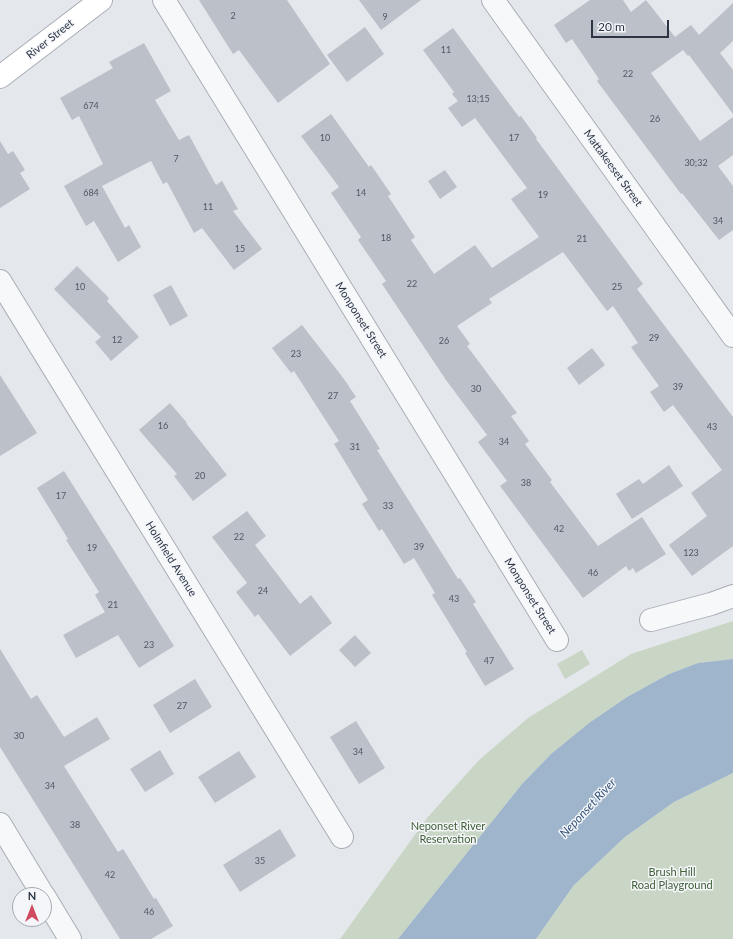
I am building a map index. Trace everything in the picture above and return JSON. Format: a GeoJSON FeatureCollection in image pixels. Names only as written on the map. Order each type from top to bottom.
{"type":"FeatureCollection","features":[{"type":"Feature","properties":{"kind":"main road","name":"River Street"},"geometry":{"type":"LineString","coordinates":[[0,77],[101,0]]}},
{"type":"Feature","properties":{"kind":"street","name":"Monponset Street"},"geometry":{"type":"LineString","coordinates":[[164,0],[557,640]]}},
{"type":"Feature","properties":{"kind":"street","name":"Mattakeeset Street"},"geometry":{"type":"LineString","coordinates":[[493,0],[733,336]]}},
{"type":"Feature","properties":{"kind":"street","name":"Holmfield Avenue"},"geometry":{"type":"LineString","coordinates":[[0,281],[342,838]]}},
{"type":"Feature","properties":{"kind":"street"},"geometry":{"type":"LineString","coordinates":[[651,620],[711,604],[733,596]]}},
{"type":"Feature","properties":{"kind":"street"},"geometry":{"type":"LineString","coordinates":[[0,824],[38,887]]}},
{"type":"Feature","properties":{"kind":"street"},"geometry":{"type":"LineString","coordinates":[[52,909],[70,939]]}},
{"type":"Feature","properties":{"kind":"green space","name":"Neponset River Reservation"},"geometry":{"type":"Polygon","coordinates":[[[733,621],[733,659],[698,663],[669,674],[627,697],[589,723],[551,754],[522,784],[398,939],[340,939],[427,818],[479,760],[528,718],[631,654],[733,621]]]}},
{"type":"Feature","properties":{"kind":"green space"},"geometry":{"type":"Polygon","coordinates":[[[582,650],[590,664],[565,679],[557,664],[582,650]]]}},
{"type":"Feature","properties":{"kind":"green space","name":"Brush Hill Road Playground"},"geometry":{"type":"Polygon","coordinates":[[[733,773],[733,939],[536,939],[574,885],[625,837],[674,802],[733,773]]]}},
{"type":"Feature","properties":{"kind":"water","name":"Neponset River"},"geometry":{"type":"Polygon","coordinates":[[[733,659],[733,773],[674,802],[625,837],[574,885],[536,939],[398,939],[522,784],[551,754],[589,723],[627,697],[669,674],[698,663],[733,659]]]}},
{"type":"Feature","properties":{"kind":"building"},"geometry":{"type":"Polygon","coordinates":[[[199,0],[287,0],[330,64],[278,103],[239,50],[233,54],[199,0]]]}},
{"type":"Feature","properties":{"kind":"building"},"geometry":{"type":"Polygon","coordinates":[[[359,0],[421,0],[381,30],[359,0]]]}},
{"type":"Feature","properties":{"kind":"building"},"geometry":{"type":"Polygon","coordinates":[[[590,0],[623,0],[631,12],[646,0],[675,37],[691,25],[699,35],[733,3],[733,41],[720,53],[733,70],[733,114],[689,55],[688,56],[683,50],[651,73],[700,141],[733,117],[733,155],[718,166],[733,186],[733,230],[719,240],[682,193],[681,194],[597,81],[599,79],[572,39],[566,43],[554,25],[590,0]]]}},
{"type":"Feature","properties":{"kind":"building"},"geometry":{"type":"Polygon","coordinates":[[[365,27],[384,54],[347,82],[327,55],[365,27]]]}},
{"type":"Feature","properties":{"kind":"building"},"geometry":{"type":"Polygon","coordinates":[[[453,28],[519,117],[521,116],[537,138],[536,139],[643,284],[637,289],[733,417],[733,546],[692,576],[669,545],[707,516],[691,493],[722,470],[673,405],[664,412],[650,392],[659,386],[631,347],[638,343],[613,306],[607,311],[563,252],[489,299],[492,303],[457,326],[470,344],[467,346],[517,413],[511,416],[529,441],[525,444],[552,480],[550,482],[598,546],[642,517],[666,554],[636,573],[633,568],[629,571],[626,566],[583,598],[500,486],[507,481],[478,442],[487,435],[446,380],[382,284],[386,281],[358,240],[361,237],[331,193],[339,187],[301,136],[331,114],[369,167],[371,165],[391,194],[388,196],[415,237],[411,240],[434,274],[475,245],[492,268],[539,237],[511,199],[527,188],[475,118],[462,127],[448,108],[458,101],[452,94],[454,92],[423,50],[453,28]]]}},
{"type":"Feature","properties":{"kind":"building"},"geometry":{"type":"Polygon","coordinates":[[[144,43],[171,91],[155,100],[179,140],[189,135],[216,185],[222,181],[238,209],[233,211],[262,249],[234,270],[202,228],[194,233],[167,182],[163,184],[151,161],[102,186],[125,228],[129,225],[141,247],[118,262],[94,221],[86,226],[64,186],[103,164],[79,116],[72,120],[60,98],[113,68],[109,62],[144,43]]]}},
{"type":"Feature","properties":{"kind":"building"},"geometry":{"type":"Polygon","coordinates":[[[0,141],[8,154],[13,151],[25,170],[20,173],[30,189],[0,208],[0,141]]]}},
{"type":"Feature","properties":{"kind":"building"},"geometry":{"type":"Polygon","coordinates":[[[445,170],[457,187],[440,199],[428,181],[445,170]]]}},
{"type":"Feature","properties":{"kind":"building"},"geometry":{"type":"Polygon","coordinates":[[[77,266],[109,298],[107,301],[139,337],[111,361],[95,342],[101,337],[54,289],[77,266]]]}},
{"type":"Feature","properties":{"kind":"building"},"geometry":{"type":"Polygon","coordinates":[[[171,285],[188,316],[170,326],[153,295],[171,285]]]}},
{"type":"Feature","properties":{"kind":"building"},"geometry":{"type":"Polygon","coordinates":[[[302,325],[344,379],[356,397],[350,401],[380,449],[377,450],[458,579],[460,578],[476,602],[473,604],[514,669],[485,686],[465,653],[467,652],[432,595],[435,593],[414,558],[404,564],[382,529],[379,531],[362,504],[368,500],[334,444],[339,441],[294,371],[291,373],[272,348],[302,325]]]}},
{"type":"Feature","properties":{"kind":"building"},"geometry":{"type":"Polygon","coordinates":[[[592,348],[605,365],[579,385],[567,368],[592,348]]]}},
{"type":"Feature","properties":{"kind":"building"},"geometry":{"type":"Polygon","coordinates":[[[0,375],[37,433],[0,456],[0,375]]]}},
{"type":"Feature","properties":{"kind":"building"},"geometry":{"type":"Polygon","coordinates":[[[170,403],[227,475],[193,501],[174,476],[177,474],[139,430],[170,403]]]}},
{"type":"Feature","properties":{"kind":"building"},"geometry":{"type":"Polygon","coordinates":[[[669,465],[683,486],[632,519],[616,494],[639,479],[643,484],[669,465]]]}},
{"type":"Feature","properties":{"kind":"building"},"geometry":{"type":"Polygon","coordinates":[[[64,471],[174,646],[139,668],[118,635],[76,658],[63,635],[105,612],[95,595],[99,592],[66,540],[68,539],[37,488],[64,471]]]}},
{"type":"Feature","properties":{"kind":"building"},"geometry":{"type":"Polygon","coordinates":[[[247,511],[266,536],[255,545],[300,604],[311,595],[332,623],[290,656],[258,614],[255,617],[236,592],[247,583],[212,537],[247,511]]]}},
{"type":"Feature","properties":{"kind":"building"},"geometry":{"type":"Polygon","coordinates":[[[355,635],[371,653],[355,667],[339,650],[355,635]]]}},
{"type":"Feature","properties":{"kind":"building"},"geometry":{"type":"Polygon","coordinates":[[[0,649],[31,699],[37,695],[64,737],[97,717],[110,739],[64,766],[118,852],[123,849],[154,899],[156,898],[173,926],[151,939],[120,939],[0,747],[0,649]]]}},
{"type":"Feature","properties":{"kind":"building"},"geometry":{"type":"Polygon","coordinates":[[[195,679],[212,707],[170,733],[153,705],[195,679]]]}},
{"type":"Feature","properties":{"kind":"building"},"geometry":{"type":"Polygon","coordinates":[[[356,721],[385,768],[359,784],[330,737],[356,721]]]}},
{"type":"Feature","properties":{"kind":"building"},"geometry":{"type":"Polygon","coordinates":[[[160,750],[174,774],[145,792],[130,769],[160,750]]]}},
{"type":"Feature","properties":{"kind":"building"},"geometry":{"type":"Polygon","coordinates":[[[239,751],[256,777],[215,803],[198,777],[239,751]]]}},
{"type":"Feature","properties":{"kind":"building"},"geometry":{"type":"Polygon","coordinates":[[[280,829],[296,856],[240,892],[223,865],[280,829]]]}}]}
